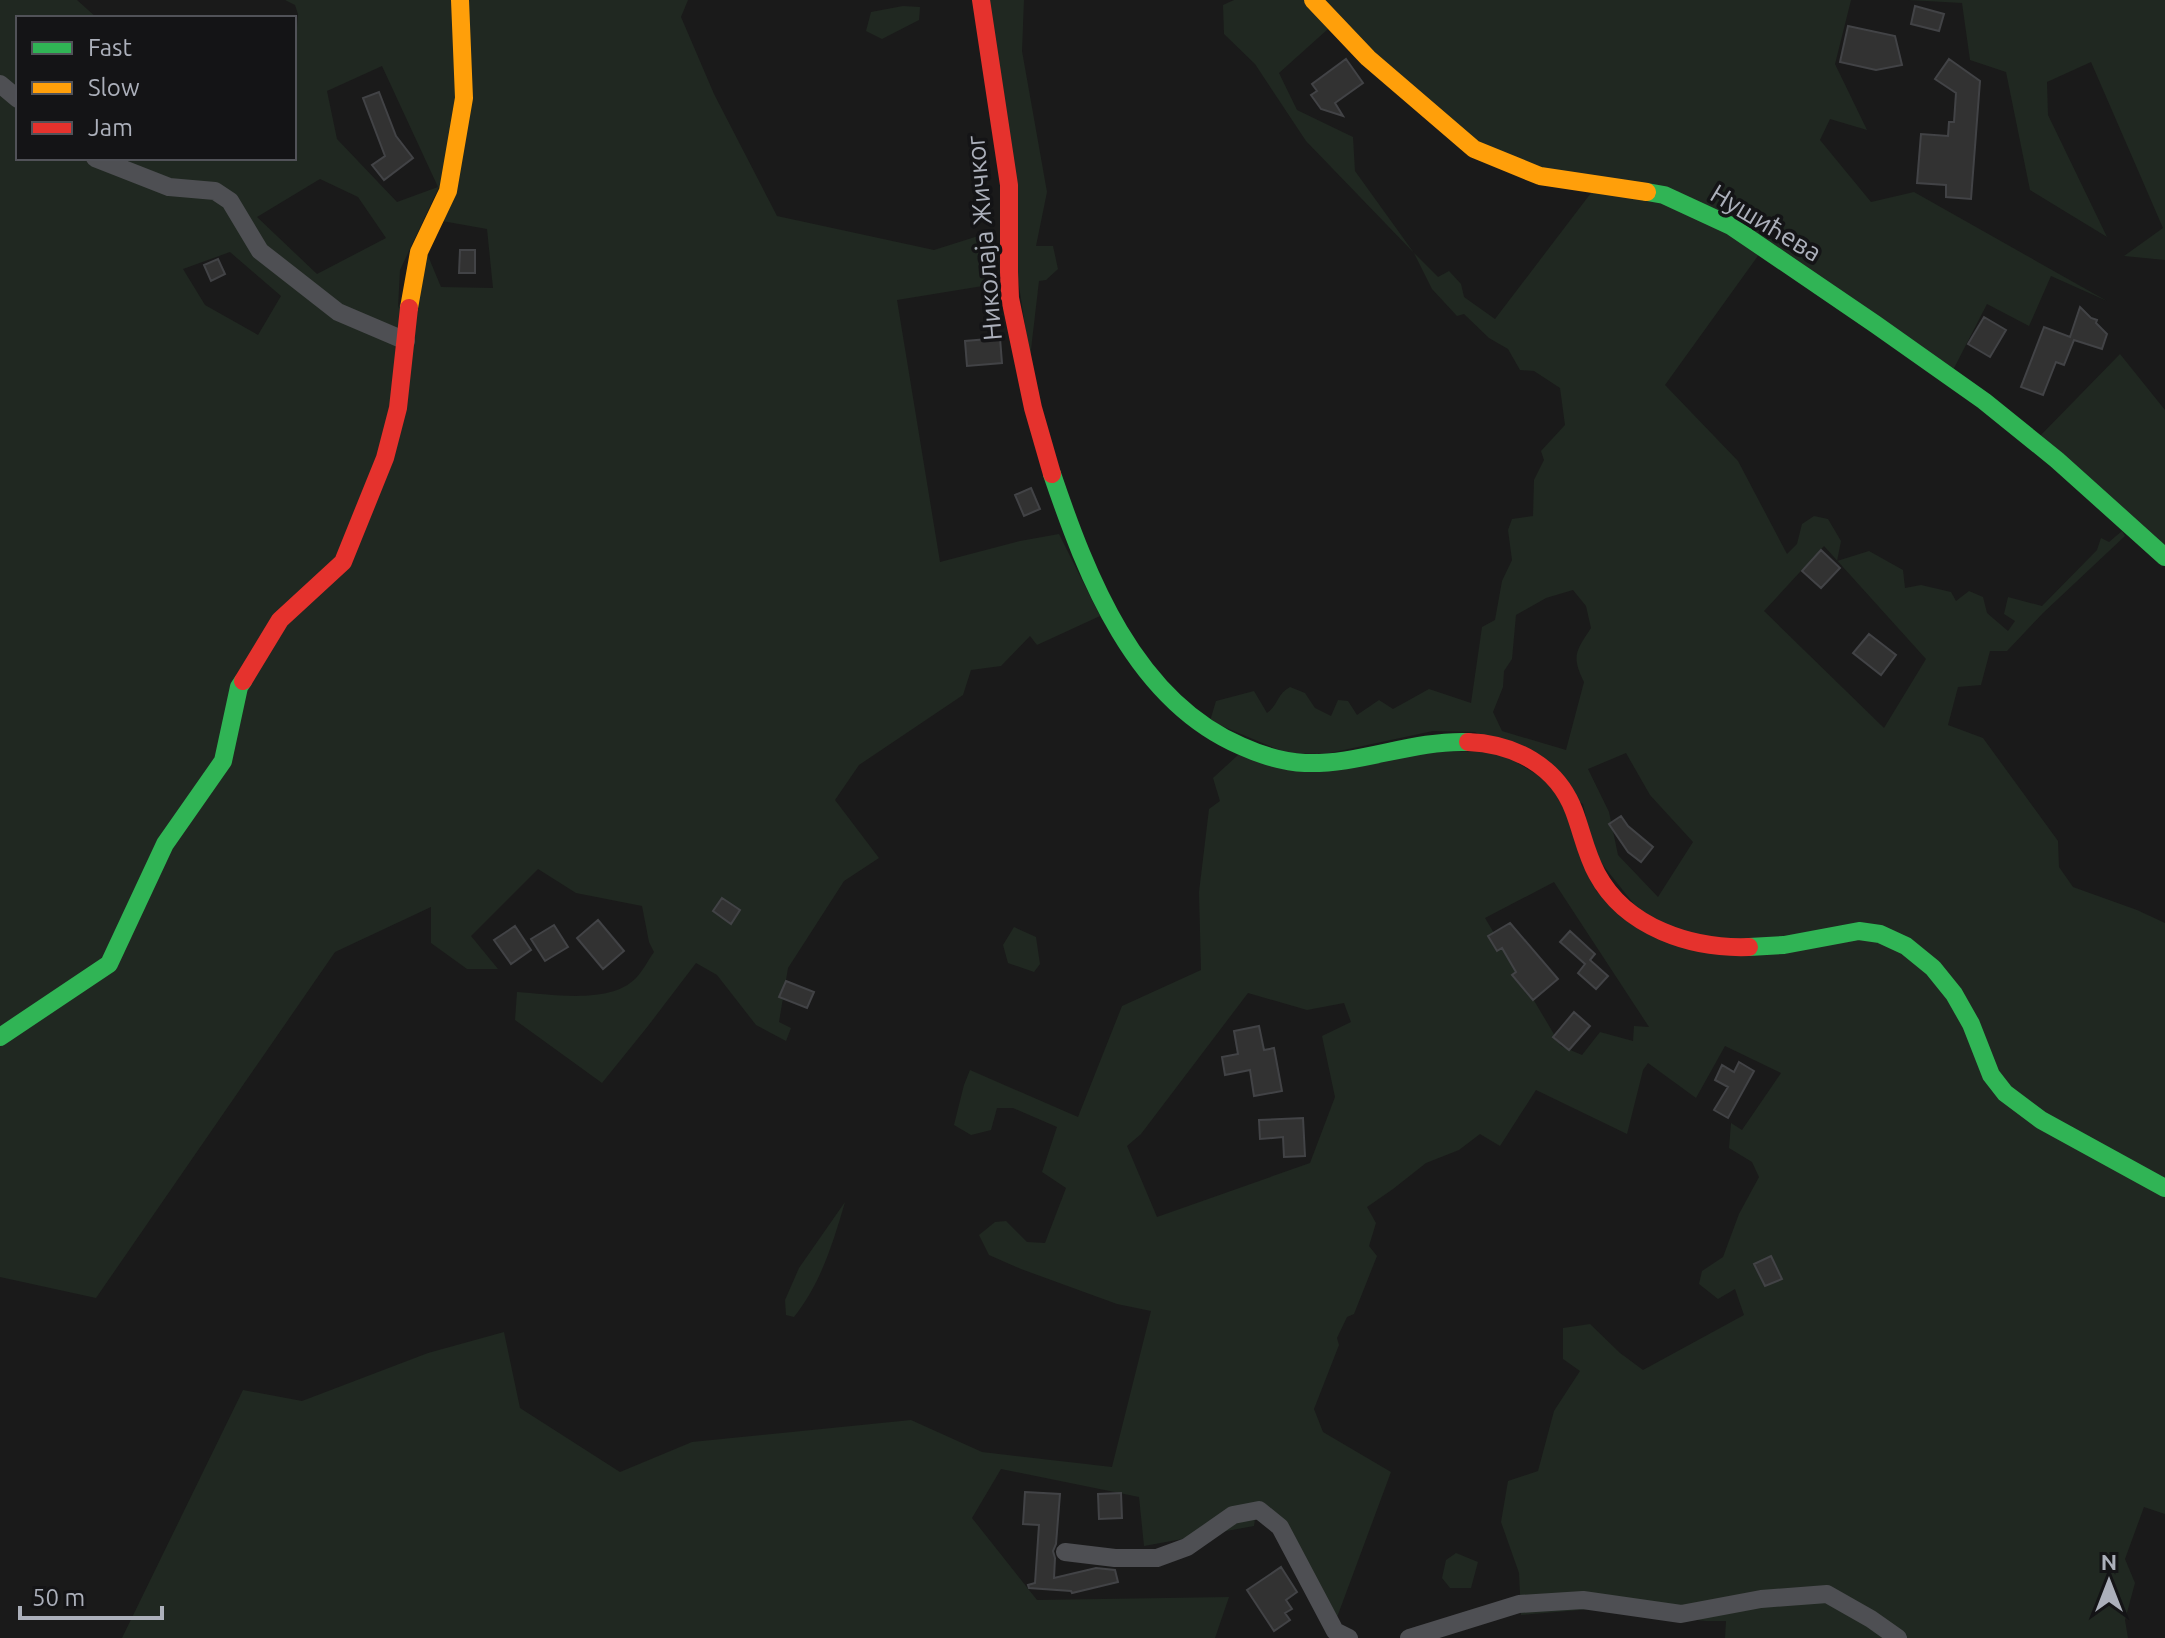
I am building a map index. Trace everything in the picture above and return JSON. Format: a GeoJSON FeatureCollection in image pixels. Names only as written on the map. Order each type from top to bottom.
{"type":"FeatureCollection","features":[{"type":"Feature","properties":{"kind":"street"},"geometry":{"type":"LineString","coordinates":[[0,1037],[109,964],[165,844],[223,761],[239,687],[280,620],[343,562],[385,458],[398,408],[410,298],[419,252],[448,191],[464,98],[460,0]]}},
{"type":"Feature","properties":{"kind":"street","name":"Николаја Жичког"},"geometry":{"type":"LineString","coordinates":[[981,0],[1005,147],[1009,189],[1009,285],[1036,425],[1059,499],[1093,578],[1129,646],[1171,700],[1200,724],[1228,740],[1260,754],[1296,762],[1336,760],[1429,743],[1465,742],[1505,749],[1535,761],[1560,781],[1572,802],[1595,872],[1604,886],[1626,909],[1643,921],[1679,938],[1726,947],[1774,946],[1861,931],[1898,941],[1917,954],[1954,990],[1991,1075],[2009,1097],[2045,1122],[2165,1188]]}},
{"type":"Feature","properties":{"kind":"street","name":"Нушићева"},"geometry":{"type":"LineString","coordinates":[[1313,0],[1368,58],[1474,149],[1540,176],[1664,195],[1731,226],[1984,401],[2057,460],[2165,557]]}},
{"type":"Feature","properties":{"kind":"street"},"geometry":{"type":"LineString","coordinates":[[0,84],[16,97]]}},
{"type":"Feature","properties":{"kind":"street"},"geometry":{"type":"LineString","coordinates":[[100,160],[169,187],[215,191],[230,201],[260,251],[338,312],[406,341]]}},
{"type":"Feature","properties":{"kind":"street"},"geometry":{"type":"LineString","coordinates":[[1065,1552],[1115,1558],[1157,1558],[1187,1547],[1233,1515],[1259,1510],[1280,1527],[1335,1631],[1349,1638]]}},
{"type":"Feature","properties":{"kind":"street"},"geometry":{"type":"LineString","coordinates":[[1409,1638],[1519,1604],[1583,1600],[1681,1614],[1761,1599],[1827,1594],[1898,1638]]}},
{"type":"Feature","properties":{"kind":"shaded area"},"geometry":{"type":"Polygon","coordinates":[[[0,0],[77,0],[95,16],[16,16],[16,160],[296,160],[298,14],[295,5],[285,0],[688,0],[681,17],[714,94],[777,216],[934,250],[994,231],[995,284],[897,300],[940,562],[1059,534],[1100,616],[1037,645],[1030,636],[1001,666],[971,670],[963,695],[859,765],[835,800],[879,858],[844,881],[788,968],[779,1022],[791,1028],[786,1041],[756,1025],[717,975],[696,963],[602,1083],[515,1020],[517,992],[580,996],[611,992],[625,986],[639,975],[654,952],[642,906],[576,893],[538,869],[471,936],[498,969],[467,969],[431,943],[431,907],[335,952],[96,1298],[0,1277],[0,0]],[[382,66],[327,91],[337,139],[397,202],[438,187],[382,66]],[[320,179],[257,217],[317,274],[386,238],[358,197],[320,179]],[[439,187],[400,270],[398,308],[426,251],[441,287],[493,288],[487,229],[442,221],[439,187]],[[230,252],[183,269],[205,305],[258,335],[281,296],[230,252]]]}},
{"type":"Feature","properties":{"kind":"shaded area"},"geometry":{"type":"Polygon","coordinates":[[[975,0],[1024,0],[1022,51],[1047,192],[1036,246],[1053,246],[1058,269],[1046,280],[1039,281],[1030,358],[975,0]]]}},
{"type":"Feature","properties":{"kind":"shaded area"},"geometry":{"type":"Polygon","coordinates":[[[1234,0],[1851,0],[1835,64],[1867,130],[1830,119],[1820,140],[1871,202],[1914,192],[2107,301],[2051,276],[2029,326],[1987,304],[1952,372],[1760,253],[1665,385],[1738,461],[1787,554],[1797,544],[1802,524],[1814,516],[1828,519],[1841,541],[1837,561],[1869,551],[1903,570],[1905,588],[1921,585],[1951,592],[1956,601],[1969,591],[1983,597],[1987,613],[2008,631],[2015,621],[2004,614],[2008,597],[2042,606],[2097,550],[2101,538],[2109,542],[2122,531],[2125,536],[2007,651],[1990,651],[1981,685],[1958,687],[1948,725],[1983,738],[2058,841],[2059,867],[2073,887],[2165,923],[2165,1514],[2144,1507],[2125,1559],[2135,1583],[2125,1620],[2128,1638],[1725,1638],[1726,1621],[1592,1609],[1521,1615],[1519,1573],[1501,1522],[1508,1481],[1538,1471],[1554,1411],[1580,1371],[1563,1359],[1563,1328],[1590,1324],[1643,1370],[1744,1315],[1735,1289],[1718,1299],[1699,1284],[1702,1271],[1723,1257],[1739,1214],[1759,1177],[1752,1162],[1729,1148],[1731,1123],[1742,1130],[1781,1073],[1725,1046],[1696,1098],[1648,1063],[1643,1070],[1627,1134],[1536,1090],[1500,1146],[1480,1134],[1459,1150],[1426,1163],[1367,1207],[1376,1223],[1369,1246],[1377,1256],[1354,1314],[1347,1317],[1337,1338],[1339,1345],[1314,1409],[1323,1432],[1391,1472],[1336,1620],[1272,1529],[1255,1519],[1254,1526],[1144,1546],[1139,1497],[1001,1469],[972,1518],[1037,1600],[1229,1597],[1215,1638],[122,1638],[243,1390],[302,1401],[428,1353],[504,1332],[520,1408],[620,1472],[692,1442],[911,1420],[982,1452],[1112,1467],[1151,1311],[1117,1304],[989,1255],[979,1235],[995,1222],[1006,1221],[1027,1242],[1045,1243],[1066,1188],[1042,1172],[1057,1127],[1013,1108],[997,1108],[991,1130],[971,1135],[954,1125],[970,1070],[1078,1117],[1122,1006],[1201,970],[1199,892],[1209,809],[1220,801],[1213,778],[1238,755],[1317,754],[1286,753],[1210,721],[1216,701],[1254,691],[1267,713],[1290,687],[1305,693],[1315,708],[1331,716],[1338,700],[1348,701],[1357,715],[1379,700],[1393,709],[1429,689],[1471,703],[1482,627],[1495,620],[1502,581],[1512,560],[1508,530],[1512,519],[1533,516],[1534,480],[1544,460],[1541,451],[1565,425],[1560,388],[1534,371],[1520,370],[1508,349],[1489,338],[1464,314],[1457,316],[1432,289],[1414,253],[1306,141],[1255,64],[1224,34],[1223,5],[1234,0]],[[1328,29],[1279,73],[1297,110],[1353,137],[1355,171],[1414,253],[1438,277],[1449,271],[1461,284],[1464,297],[1495,319],[1594,189],[1470,154],[1328,29]],[[1824,546],[1764,611],[1884,728],[1926,659],[1824,546]],[[1573,590],[1546,598],[1516,615],[1512,659],[1504,671],[1503,687],[1493,712],[1502,731],[1566,750],[1584,682],[1577,654],[1591,628],[1586,606],[1573,590]],[[1433,731],[1327,754],[1497,751],[1554,784],[1475,732],[1433,731]],[[1626,753],[1588,769],[1609,812],[1618,855],[1658,897],[1693,842],[1650,795],[1626,753]],[[1558,787],[1597,892],[1641,913],[1594,854],[1583,804],[1558,787]],[[1554,882],[1485,918],[1561,1046],[1582,1055],[1600,1032],[1633,1041],[1634,1026],[1649,1027],[1554,882]],[[1248,993],[1141,1134],[1127,1146],[1157,1217],[1310,1163],[1335,1097],[1322,1036],[1351,1022],[1344,1003],[1307,1010],[1248,993]]]}},
{"type":"Feature","properties":{"kind":"shaded area"},"geometry":{"type":"Polygon","coordinates":[[[1908,0],[2165,0],[2165,260],[2124,256],[2163,228],[2091,62],[2047,82],[2048,115],[2107,237],[2030,190],[2006,72],[1970,60],[1962,3],[1908,0]]]}},
{"type":"Feature","properties":{"kind":"shaded area"},"geometry":{"type":"Polygon","coordinates":[[[903,6],[920,7],[919,20],[882,39],[866,31],[871,12],[903,6]]]}},
{"type":"Feature","properties":{"kind":"shaded area"},"geometry":{"type":"Polygon","coordinates":[[[2120,354],[2165,410],[2165,548],[2039,437],[2120,354]]]}},
{"type":"Feature","properties":{"kind":"shaded area"},"geometry":{"type":"Polygon","coordinates":[[[1014,927],[1036,937],[1040,964],[1034,972],[1008,963],[1003,945],[1014,927]]]}},
{"type":"Feature","properties":{"kind":"shaded area"},"geometry":{"type":"Polygon","coordinates":[[[845,1202],[831,1247],[812,1290],[794,1317],[786,1315],[785,1300],[799,1268],[845,1202]]]}},
{"type":"Feature","properties":{"kind":"shaded area"},"geometry":{"type":"Polygon","coordinates":[[[1456,1553],[1478,1562],[1471,1588],[1450,1588],[1442,1578],[1446,1560],[1456,1553]]]}},
{"type":"Feature","properties":{"kind":"building"},"geometry":{"type":"Polygon","coordinates":[[[1915,6],[1944,14],[1939,31],[1911,24],[1915,6]]]}},
{"type":"Feature","properties":{"kind":"building"},"geometry":{"type":"Polygon","coordinates":[[[1848,26],[1895,36],[1902,65],[1876,70],[1840,62],[1848,26]]]}},
{"type":"Feature","properties":{"kind":"building"},"geometry":{"type":"Polygon","coordinates":[[[1346,59],[1363,83],[1335,103],[1343,116],[1321,109],[1311,95],[1317,91],[1312,84],[1346,59]]]}},
{"type":"Feature","properties":{"kind":"building"},"geometry":{"type":"Polygon","coordinates":[[[1949,59],[1980,81],[1971,199],[1946,197],[1946,185],[1917,183],[1921,134],[1948,136],[1949,122],[1954,122],[1956,93],[1935,79],[1949,59]]]}},
{"type":"Feature","properties":{"kind":"building"},"geometry":{"type":"Polygon","coordinates":[[[379,92],[396,136],[413,158],[384,180],[372,165],[385,156],[363,98],[379,92]]]}},
{"type":"Feature","properties":{"kind":"building"},"geometry":{"type":"Polygon","coordinates":[[[460,250],[475,250],[475,273],[459,273],[460,250]]]}},
{"type":"Feature","properties":{"kind":"building"},"geometry":{"type":"Polygon","coordinates":[[[218,259],[225,274],[211,281],[204,265],[218,259]]]}},
{"type":"Feature","properties":{"kind":"building"},"geometry":{"type":"Polygon","coordinates":[[[2080,307],[2097,320],[2096,323],[2107,334],[2102,349],[2074,340],[2064,365],[2056,362],[2043,395],[2021,387],[2044,327],[2070,337],[2080,307]]]}},
{"type":"Feature","properties":{"kind":"building"},"geometry":{"type":"Polygon","coordinates":[[[1984,317],[2006,330],[1990,357],[1968,344],[1984,317]]]}},
{"type":"Feature","properties":{"kind":"building"},"geometry":{"type":"Polygon","coordinates":[[[1000,338],[1002,363],[967,366],[965,341],[1000,338]]]}},
{"type":"Feature","properties":{"kind":"building"},"geometry":{"type":"Polygon","coordinates":[[[1031,488],[1040,509],[1024,516],[1015,495],[1031,488]]]}},
{"type":"Feature","properties":{"kind":"building"},"geometry":{"type":"Polygon","coordinates":[[[1821,550],[1840,568],[1821,588],[1802,571],[1821,550]]]}},
{"type":"Feature","properties":{"kind":"building"},"geometry":{"type":"Polygon","coordinates":[[[1869,634],[1896,655],[1881,675],[1853,653],[1869,634]]]}},
{"type":"Feature","properties":{"kind":"building"},"geometry":{"type":"Polygon","coordinates":[[[1621,816],[1653,847],[1641,862],[1628,852],[1609,824],[1621,816]]]}},
{"type":"Feature","properties":{"kind":"building"},"geometry":{"type":"Polygon","coordinates":[[[722,898],[740,910],[731,924],[713,911],[722,898]]]}},
{"type":"Feature","properties":{"kind":"building"},"geometry":{"type":"Polygon","coordinates":[[[598,920],[624,951],[603,969],[577,938],[598,920]]]}},
{"type":"Feature","properties":{"kind":"building"},"geometry":{"type":"Polygon","coordinates":[[[1510,923],[1558,979],[1533,1000],[1512,975],[1516,972],[1502,948],[1497,951],[1488,936],[1510,923]]]}},
{"type":"Feature","properties":{"kind":"building"},"geometry":{"type":"Polygon","coordinates":[[[554,925],[568,947],[545,961],[531,939],[554,925]]]}},
{"type":"Feature","properties":{"kind":"building"},"geometry":{"type":"Polygon","coordinates":[[[515,926],[531,950],[511,964],[494,940],[515,926]]]}},
{"type":"Feature","properties":{"kind":"building"},"geometry":{"type":"Polygon","coordinates":[[[1570,931],[1595,954],[1590,960],[1608,976],[1596,989],[1578,973],[1585,964],[1560,942],[1570,931]]]}},
{"type":"Feature","properties":{"kind":"building"},"geometry":{"type":"Polygon","coordinates":[[[786,981],[814,992],[807,1008],[779,997],[786,981]]]}},
{"type":"Feature","properties":{"kind":"building"},"geometry":{"type":"Polygon","coordinates":[[[1574,1012],[1590,1026],[1569,1050],[1553,1037],[1574,1012]]]}},
{"type":"Feature","properties":{"kind":"building"},"geometry":{"type":"Polygon","coordinates":[[[1259,1026],[1264,1050],[1274,1048],[1282,1091],[1254,1096],[1250,1070],[1225,1075],[1222,1057],[1238,1054],[1234,1031],[1259,1026]]]}},
{"type":"Feature","properties":{"kind":"building"},"geometry":{"type":"Polygon","coordinates":[[[1739,1062],[1754,1071],[1728,1118],[1714,1110],[1728,1087],[1715,1080],[1722,1065],[1734,1072],[1739,1062]]]}},
{"type":"Feature","properties":{"kind":"building"},"geometry":{"type":"Polygon","coordinates":[[[1303,1118],[1305,1156],[1284,1157],[1283,1137],[1260,1139],[1259,1120],[1303,1118]]]}},
{"type":"Feature","properties":{"kind":"building"},"geometry":{"type":"Polygon","coordinates":[[[1771,1256],[1782,1279],[1765,1286],[1754,1264],[1771,1256]]]}},
{"type":"Feature","properties":{"kind":"building"},"geometry":{"type":"Polygon","coordinates":[[[1025,1492],[1060,1494],[1053,1551],[1054,1578],[1096,1568],[1115,1570],[1118,1582],[1072,1593],[1029,1588],[1028,1585],[1035,1583],[1039,1525],[1023,1524],[1025,1492]]]}},
{"type":"Feature","properties":{"kind":"building"},"geometry":{"type":"Polygon","coordinates":[[[1121,1493],[1122,1518],[1099,1519],[1098,1494],[1121,1493]]]}},
{"type":"Feature","properties":{"kind":"building"},"geometry":{"type":"Polygon","coordinates":[[[1281,1567],[1297,1592],[1286,1600],[1292,1609],[1285,1613],[1290,1620],[1274,1631],[1247,1590],[1281,1567]]]}},
{"type":"Feature","properties":{"kind":"traffic: fast"},"geometry":{"type":"LineString","coordinates":[[1647,192],[1664,195],[1731,226],[1875,324],[1984,401],[2057,460],[2165,557]]}},
{"type":"Feature","properties":{"kind":"traffic: fast"},"geometry":{"type":"LineString","coordinates":[[1052,474],[1081,553],[1120,631],[1143,667],[1171,699],[1204,725],[1256,752],[1280,760],[1305,763],[1346,760],[1447,742],[1468,742]]}},
{"type":"Feature","properties":{"kind":"traffic: fast"},"geometry":{"type":"LineString","coordinates":[[0,1037],[109,964],[165,844],[223,761],[239,687],[243,681]]}},
{"type":"Feature","properties":{"kind":"traffic: fast"},"geometry":{"type":"LineString","coordinates":[[1749,947],[1784,945],[1859,931],[1880,934],[1906,946],[1933,968],[1954,994],[1971,1024],[1991,1075],[2005,1093],[2041,1120],[2165,1188]]}},
{"type":"Feature","properties":{"kind":"traffic: slow"},"geometry":{"type":"LineString","coordinates":[[409,308],[419,252],[448,191],[464,98],[460,0]]}},
{"type":"Feature","properties":{"kind":"traffic: slow"},"geometry":{"type":"LineString","coordinates":[[1313,0],[1368,58],[1474,149],[1540,176],[1647,192]]}},
{"type":"Feature","properties":{"kind":"traffic: jam"},"geometry":{"type":"LineString","coordinates":[[981,0],[1009,185],[1010,298],[1033,408],[1052,474]]}},
{"type":"Feature","properties":{"kind":"traffic: jam"},"geometry":{"type":"LineString","coordinates":[[243,681],[280,620],[343,562],[385,458],[398,408],[409,308]]}},
{"type":"Feature","properties":{"kind":"traffic: jam"},"geometry":{"type":"LineString","coordinates":[[1468,742],[1502,747],[1518,753],[1532,760],[1557,782],[1574,811],[1597,874],[1625,908],[1662,932],[1684,939],[1727,947],[1749,947]]}}]}
